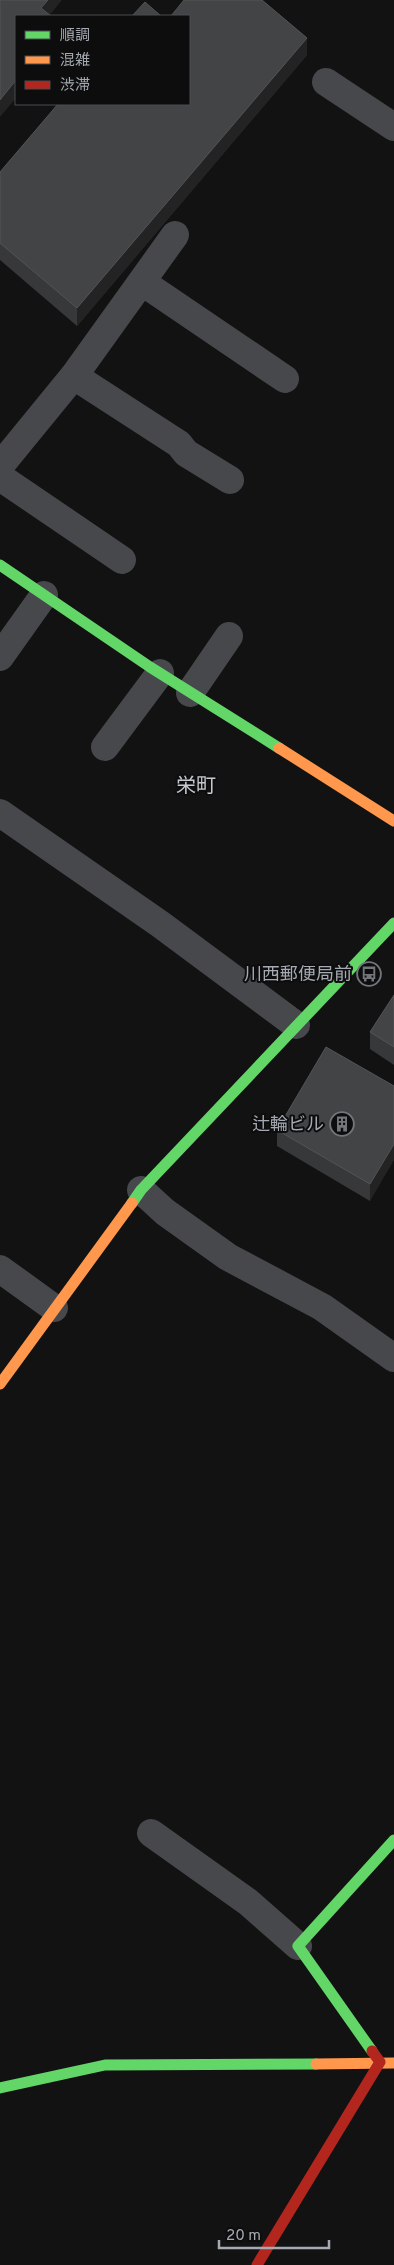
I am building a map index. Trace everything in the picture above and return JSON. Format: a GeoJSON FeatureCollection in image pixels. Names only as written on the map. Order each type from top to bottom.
{"type":"FeatureCollection","features":[{"type":"Feature","properties":{"kind":"street"},"geometry":{"type":"LineString","coordinates":[[326,82],[394,126]]}},
{"type":"Feature","properties":{"kind":"street"},"geometry":{"type":"LineString","coordinates":[[122,560],[1,467],[74,376],[175,235]]}},
{"type":"Feature","properties":{"kind":"street"},"geometry":{"type":"LineString","coordinates":[[142,282],[285,379]]}},
{"type":"Feature","properties":{"kind":"street"},"geometry":{"type":"LineString","coordinates":[[74,376],[179,444],[186,453],[230,480]]}},
{"type":"Feature","properties":{"kind":"street"},"geometry":{"type":"LineString","coordinates":[[0,565],[190,693],[394,822]]}},
{"type":"Feature","properties":{"kind":"street"},"geometry":{"type":"LineString","coordinates":[[0,657],[44,595]]}},
{"type":"Feature","properties":{"kind":"street"},"geometry":{"type":"LineString","coordinates":[[190,693],[229,636]]}},
{"type":"Feature","properties":{"kind":"street"},"geometry":{"type":"LineString","coordinates":[[105,747],[160,673]]}},
{"type":"Feature","properties":{"kind":"street"},"geometry":{"type":"LineString","coordinates":[[0,813],[160,924],[296,1025]]}},
{"type":"Feature","properties":{"kind":"street"},"geometry":{"type":"LineString","coordinates":[[0,1384],[141,1190],[394,923]]}},
{"type":"Feature","properties":{"kind":"street"},"geometry":{"type":"LineString","coordinates":[[141,1190],[164,1212],[228,1257],[322,1307],[394,1358]]}},
{"type":"Feature","properties":{"kind":"street"},"geometry":{"type":"LineString","coordinates":[[0,1269],[54,1308]]}},
{"type":"Feature","properties":{"kind":"street"},"geometry":{"type":"LineString","coordinates":[[150,1833],[248,1902],[298,1946],[380,2062]]}},
{"type":"Feature","properties":{"kind":"street"},"geometry":{"type":"LineString","coordinates":[[298,1946],[394,1840]]}},
{"type":"Feature","properties":{"kind":"street"},"geometry":{"type":"LineString","coordinates":[[257,2265],[380,2062]]}},
{"type":"Feature","properties":{"kind":"street"},"geometry":{"type":"LineString","coordinates":[[0,2088],[106,2065],[394,2063]]}},
{"type":"Feature","properties":{"kind":"building"},"geometry":{"type":"Polygon","coordinates":[[[0,0],[48,0],[41,8],[50,15],[15,15],[15,81],[0,100],[0,0]]]}},
{"type":"Feature","properties":{"kind":"building"},"geometry":{"type":"Polygon","coordinates":[[[184,0],[262,0],[307,38],[77,308],[0,243],[0,172],[57,105],[190,105],[190,15],[172,15],[184,0]]]}},
{"type":"Feature","properties":{"kind":"building"},"geometry":{"type":"Polygon","coordinates":[[[145,2],[160,15],[133,15],[145,2]]]}},
{"type":"Feature","properties":{"kind":"building"},"geometry":{"type":"Polygon","coordinates":[[[394,995],[394,1047],[370,1032],[394,995]]]}},
{"type":"Feature","properties":{"kind":"building","name":"辻輪ビル"},"geometry":{"type":"Polygon","coordinates":[[[326,1047],[394,1086],[394,1144],[370,1184],[277,1130],[326,1047]]]}},
{"type":"Feature","properties":{"kind":"traffic: fast"},"geometry":{"type":"LineString","coordinates":[[0,565],[150,667],[279,748]]}},
{"type":"Feature","properties":{"kind":"traffic: fast"},"geometry":{"type":"LineString","coordinates":[[132,1203],[141,1190],[394,923]]}},
{"type":"Feature","properties":{"kind":"traffic: fast"},"geometry":{"type":"LineString","coordinates":[[372,2051],[298,1946],[394,1840]]}},
{"type":"Feature","properties":{"kind":"traffic: fast"},"geometry":{"type":"LineString","coordinates":[[0,2088],[105,2065],[316,2064]]}},
{"type":"Feature","properties":{"kind":"traffic: slow"},"geometry":{"type":"LineString","coordinates":[[279,748],[394,821]]}},
{"type":"Feature","properties":{"kind":"traffic: slow"},"geometry":{"type":"LineString","coordinates":[[0,1384],[132,1203]]}},
{"type":"Feature","properties":{"kind":"traffic: slow"},"geometry":{"type":"LineString","coordinates":[[316,2064],[393,2063]]}},
{"type":"Feature","properties":{"kind":"traffic: jam"},"geometry":{"type":"LineString","coordinates":[[257,2265],[380,2062],[372,2051]]}},
{"type":"Feature","properties":{"kind":"place","name":"川西郵便局前"},"geometry":{"type":"Point","coordinates":[369,974]}},
{"type":"Feature","properties":{"kind":"place","name":"辻輪ビル"},"geometry":{"type":"Point","coordinates":[342,1124]}},
{"type":"Feature","properties":{"kind":"district","name":"栄町"},"geometry":{"type":"Point","coordinates":[196,785]}}]}
